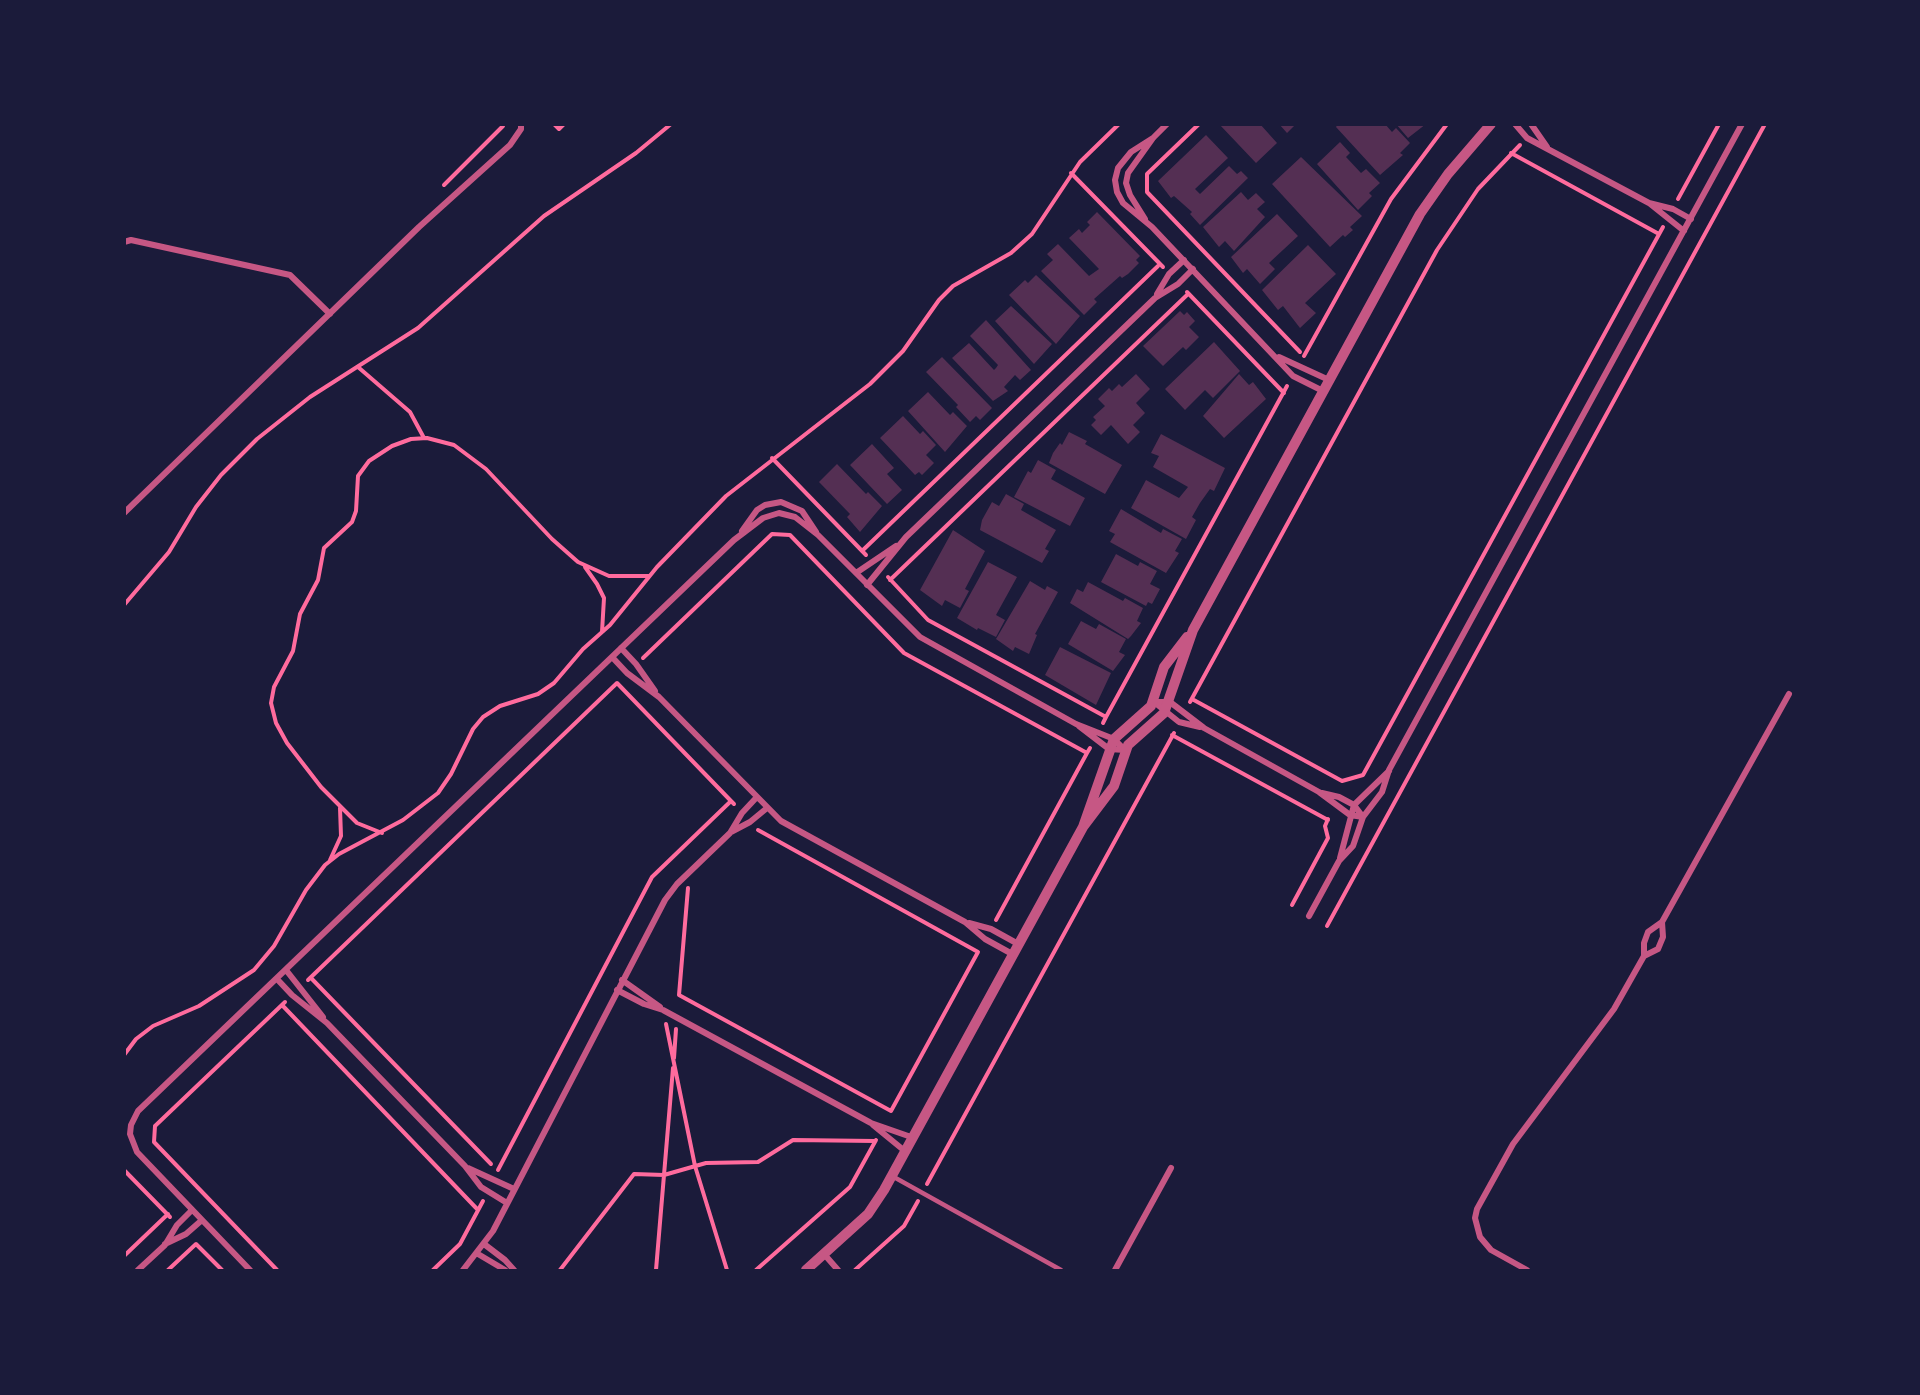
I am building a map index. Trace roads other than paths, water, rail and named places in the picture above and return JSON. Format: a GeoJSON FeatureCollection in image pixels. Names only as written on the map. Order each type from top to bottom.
{"type":"FeatureCollection","features":[{"type":"Feature","properties":{"kind":"street"},"geometry":{"type":"LineString","coordinates":[[124,513],[330,314],[510,145],[521,129],[521,124]]}},
{"type":"Feature","properties":{"kind":"street"},"geometry":{"type":"LineString","coordinates":[[1167,124],[1132,164],[1126,183],[1130,195],[1146,220],[1276,355],[1293,376],[1323,391]]}},
{"type":"Feature","properties":{"kind":"street"},"geometry":{"type":"LineString","coordinates":[[813,1268],[824,1254],[868,1214],[892,1176],[1083,827],[1112,744],[1154,702],[1164,667],[1189,637],[1420,214],[1448,174],[1491,124]]}},
{"type":"Feature","properties":{"kind":"street"},"geometry":{"type":"LineString","coordinates":[[1515,124],[1527,138],[1649,203],[1684,231]]}},
{"type":"Feature","properties":{"kind":"street"},"geometry":{"type":"LineString","coordinates":[[1531,124],[1547,148]]}},
{"type":"Feature","properties":{"kind":"street"},"geometry":{"type":"LineString","coordinates":[[1309,916],[1339,861],[1353,846],[1363,817],[1383,792],[1389,770],[1742,124]]}},
{"type":"Feature","properties":{"kind":"street"},"geometry":{"type":"LineString","coordinates":[[1146,220],[1132,212],[1124,203],[1117,192],[1115,180],[1123,161],[1153,138]]}},
{"type":"Feature","properties":{"kind":"street"},"geometry":{"type":"LineString","coordinates":[[1649,203],[1673,208],[1690,219]]}},
{"type":"Feature","properties":{"kind":"street"},"geometry":{"type":"LineString","coordinates":[[124,242],[131,240],[290,275],[330,314]]}},
{"type":"Feature","properties":{"kind":"street"},"geometry":{"type":"LineString","coordinates":[[1155,298],[1169,274],[1184,260]]}},
{"type":"Feature","properties":{"kind":"street"},"geometry":{"type":"LineString","coordinates":[[867,585],[881,570],[899,544],[1155,298],[1178,284],[1193,269]]}},
{"type":"Feature","properties":{"kind":"street"},"geometry":{"type":"LineString","coordinates":[[1276,355],[1298,368],[1329,380]]}},
{"type":"Feature","properties":{"kind":"street"},"geometry":{"type":"LineString","coordinates":[[250,1270],[136,1152],[130,1134],[131,1125],[138,1112],[740,534],[757,510],[765,505],[781,502],[802,512],[818,535]]}},
{"type":"Feature","properties":{"kind":"street"},"geometry":{"type":"LineString","coordinates":[[740,534],[771,514],[779,513],[795,517],[818,535],[920,637],[1076,724],[1099,731],[1112,744]]}},
{"type":"Feature","properties":{"kind":"street"},"geometry":{"type":"LineString","coordinates":[[856,573],[871,560],[899,544]]}},
{"type":"Feature","properties":{"kind":"street"},"geometry":{"type":"LineString","coordinates":[[1083,827],[1114,786],[1125,750],[1132,739],[1164,712],[1170,702],[1189,637]]}},
{"type":"Feature","properties":{"kind":"street"},"geometry":{"type":"LineString","coordinates":[[621,648],[636,664],[659,697],[756,798],[788,825],[965,922],[986,939],[1014,955]]}},
{"type":"Feature","properties":{"kind":"street"},"geometry":{"type":"LineString","coordinates":[[612,657],[627,673],[659,697]]}},
{"type":"Feature","properties":{"kind":"street"},"geometry":{"type":"LineString","coordinates":[[1527,1270],[1491,1250],[1480,1237],[1475,1218],[1477,1209],[1513,1144],[1614,1009],[1644,956],[1644,943],[1648,932],[1662,922],[1789,694]]}},
{"type":"Feature","properties":{"kind":"street"},"geometry":{"type":"LineString","coordinates":[[1154,702],[1170,702],[1204,728],[1319,792],[1350,815],[1363,817]]}},
{"type":"Feature","properties":{"kind":"street"},"geometry":{"type":"LineString","coordinates":[[1154,702],[1179,722],[1204,728]]}},
{"type":"Feature","properties":{"kind":"street"},"geometry":{"type":"LineString","coordinates":[[1076,724],[1094,740],[1125,750]]}},
{"type":"Feature","properties":{"kind":"street"},"geometry":{"type":"LineString","coordinates":[[1339,861],[1354,806],[1389,770]]}},
{"type":"Feature","properties":{"kind":"street"},"geometry":{"type":"LineString","coordinates":[[1319,792],[1340,797],[1354,806],[1363,817]]}},
{"type":"Feature","properties":{"kind":"street"},"geometry":{"type":"LineString","coordinates":[[463,1270],[478,1254],[507,1203],[665,900],[730,833],[742,813],[756,798]]}},
{"type":"Feature","properties":{"kind":"street"},"geometry":{"type":"LineString","coordinates":[[730,833],[750,822],[767,808]]}},
{"type":"Feature","properties":{"kind":"street"},"geometry":{"type":"LineString","coordinates":[[965,922],[990,930],[1020,945]]}},
{"type":"Feature","properties":{"kind":"street"},"geometry":{"type":"LineString","coordinates":[[1644,956],[1658,949],[1663,937],[1662,922]]}},
{"type":"Feature","properties":{"kind":"street"},"geometry":{"type":"LineString","coordinates":[[286,970],[302,987],[327,1023]]}},
{"type":"Feature","properties":{"kind":"street"},"geometry":{"type":"LineString","coordinates":[[277,979],[292,995],[327,1023],[474,1179],[507,1203]]}},
{"type":"Feature","properties":{"kind":"street"},"geometry":{"type":"LineString","coordinates":[[622,980],[663,1010]]}},
{"type":"Feature","properties":{"kind":"street"},"geometry":{"type":"LineString","coordinates":[[617,990],[677,1017],[871,1123],[914,1138]]}},
{"type":"Feature","properties":{"kind":"street"},"geometry":{"type":"LineString","coordinates":[[871,1123],[906,1152]]}},
{"type":"Feature","properties":{"kind":"street"},"geometry":{"type":"LineString","coordinates":[[465,1167],[514,1189]]}},
{"type":"Feature","properties":{"kind":"street"},"geometry":{"type":"LineString","coordinates":[[1115,1270],[1171,1168]]}},
{"type":"Feature","properties":{"kind":"street"},"geometry":{"type":"LineString","coordinates":[[165,1245],[177,1224],[192,1210]]}},
{"type":"Feature","properties":{"kind":"street"},"geometry":{"type":"LineString","coordinates":[[138,1270],[165,1245],[186,1234],[202,1220]]}},
{"type":"Feature","properties":{"kind":"street"},"geometry":{"type":"LineString","coordinates":[[484,1244],[514,1270]]}},
{"type":"Feature","properties":{"kind":"street"},"geometry":{"type":"LineString","coordinates":[[478,1254],[505,1270]]}},
{"type":"Feature","properties":{"kind":"street"},"geometry":{"type":"LineString","coordinates":[[824,1254],[838,1270]]}},
{"type":"Feature","properties":{"kind":"lane"},"geometry":{"type":"LineString","coordinates":[[892,1176],[1061,1270]]}}]}
